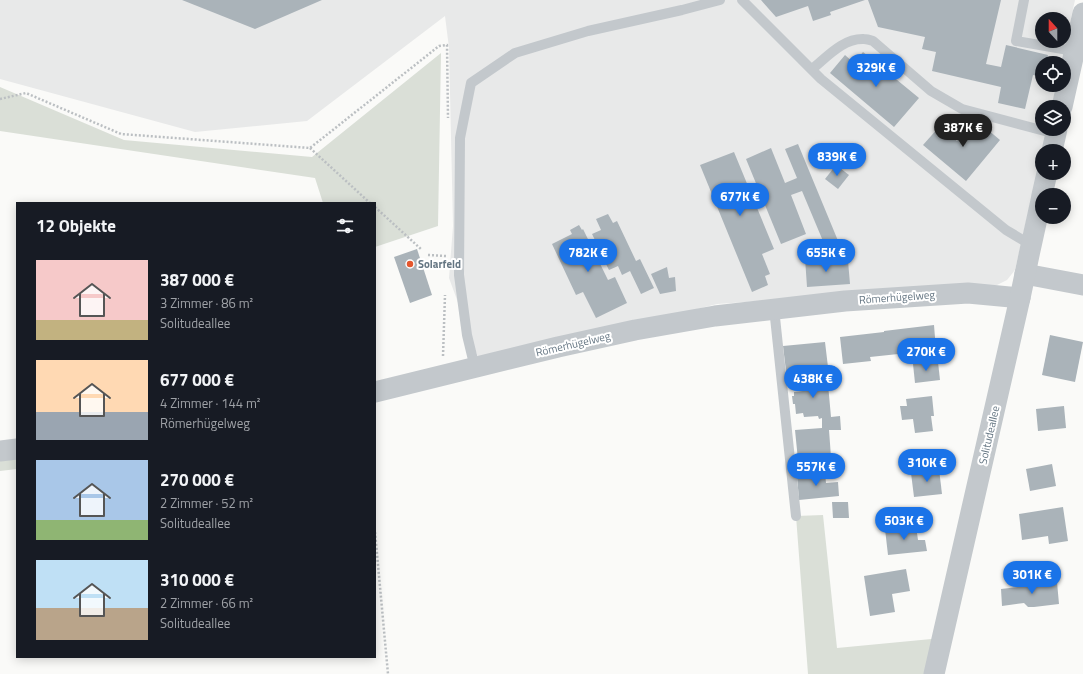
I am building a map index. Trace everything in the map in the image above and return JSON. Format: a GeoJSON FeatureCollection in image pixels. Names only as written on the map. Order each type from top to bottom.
{"type":"FeatureCollection","features":[{"type":"Feature","properties":{"kind":"street"},"geometry":{"type":"LineString","coordinates":[[1064,100],[1079,50],[1083,13]]}},
{"type":"Feature","properties":{"kind":"street","name":"Solitudeallee"},"geometry":{"type":"LineString","coordinates":[[934,674],[1036,224]]}},
{"type":"Feature","properties":{"kind":"street"},"geometry":{"type":"LineString","coordinates":[[1025,274],[1083,285]]}},
{"type":"Feature","properties":{"kind":"street","name":"Römerhügelweg"},"geometry":{"type":"LineString","coordinates":[[376,392],[634,330],[715,316],[845,301],[968,293],[1020,298]]}},
{"type":"Feature","properties":{"kind":"street"},"geometry":{"type":"LineString","coordinates":[[0,451],[16,449]]}},
{"type":"Feature","properties":{"kind":"lane"},"geometry":{"type":"LineString","coordinates":[[475,368],[467,335],[459,275],[460,138],[471,84],[515,54],[588,31],[720,0]]}},
{"type":"Feature","properties":{"kind":"lane"},"geometry":{"type":"LineString","coordinates":[[742,0],[821,79],[1006,230],[1031,245]]}},
{"type":"Feature","properties":{"kind":"lane"},"geometry":{"type":"LineString","coordinates":[[1024,0],[1016,41],[1079,50]]}},
{"type":"Feature","properties":{"kind":"lane"},"geometry":{"type":"LineString","coordinates":[[812,69],[845,42],[864,39],[873,41],[931,91],[962,109],[1055,138]]}},
{"type":"Feature","properties":{"kind":"lane"},"geometry":{"type":"LineString","coordinates":[[774,308],[796,516]]}},
{"type":"Feature","properties":{"kind":"path"},"geometry":{"type":"LineString","coordinates":[[310,148],[439,46],[447,45],[448,123]]}},
{"type":"Feature","properties":{"kind":"path"},"geometry":{"type":"LineString","coordinates":[[0,99],[26,93],[121,134],[310,148],[369,202]]}},
{"type":"Feature","properties":{"kind":"path"},"geometry":{"type":"LineString","coordinates":[[376,208],[422,250]]}},
{"type":"Feature","properties":{"kind":"path"},"geometry":{"type":"LineString","coordinates":[[428,255],[446,256]]}},
{"type":"Feature","properties":{"kind":"path"},"geometry":{"type":"LineString","coordinates":[[443,376],[446,288]]}},
{"type":"Feature","properties":{"kind":"path"},"geometry":{"type":"LineString","coordinates":[[376,543],[388,674]]}},
{"type":"Feature","properties":{"kind":"shaded area"},"geometry":{"type":"Polygon","coordinates":[[[0,0],[1075,0],[1071,18],[1071,12],[1035,12],[1035,48],[1064,48],[1063,56],[1035,56],[1035,92],[1055,92],[1053,100],[1035,100],[1035,136],[1045,136],[1044,144],[1035,144],[1035,180],[1015,270],[1007,280],[997,285],[717,304],[590,336],[479,360],[449,278],[453,226],[449,48],[445,16],[307,121],[195,132],[0,79],[0,0]]]}},
{"type":"Feature","properties":{"kind":"shaded area"},"geometry":{"type":"Polygon","coordinates":[[[441,53],[438,226],[376,247],[376,202],[323,202],[315,178],[0,131],[0,87],[124,140],[312,157],[441,53]]]}},
{"type":"Feature","properties":{"kind":"shaded area"},"geometry":{"type":"Polygon","coordinates":[[[16,449],[16,469],[0,471],[0,451],[16,449]]]}},
{"type":"Feature","properties":{"kind":"shaded area"},"geometry":{"type":"Polygon","coordinates":[[[823,515],[837,648],[942,638],[934,674],[808,674],[796,516],[823,515]]]}},
{"type":"Feature","properties":{"kind":"building"},"geometry":{"type":"Polygon","coordinates":[[[182,0],[322,0],[255,29],[182,0]]]}},
{"type":"Feature","properties":{"kind":"building"},"geometry":{"type":"Polygon","coordinates":[[[761,0],[865,0],[830,12],[831,15],[813,21],[808,6],[776,17],[761,0]]]}},
{"type":"Feature","properties":{"kind":"building"},"geometry":{"type":"Polygon","coordinates":[[[868,0],[1001,0],[986,64],[1001,67],[1006,45],[1048,55],[1035,56],[1035,75],[1033,75],[1025,109],[998,103],[1001,87],[932,71],[936,52],[922,49],[925,37],[878,27],[868,0]]]}},
{"type":"Feature","properties":{"kind":"building"},"geometry":{"type":"Polygon","coordinates":[[[863,52],[919,98],[894,127],[830,73],[845,55],[854,63],[863,52]]]}},
{"type":"Feature","properties":{"kind":"building"},"geometry":{"type":"Polygon","coordinates":[[[975,119],[1000,140],[966,181],[923,145],[939,127],[957,141],[975,119]]]}},
{"type":"Feature","properties":{"kind":"building"},"geometry":{"type":"Polygon","coordinates":[[[798,144],[841,248],[828,253],[802,191],[791,195],[806,234],[781,244],[746,159],[771,148],[785,183],[797,178],[785,149],[798,144]]]}},
{"type":"Feature","properties":{"kind":"building"},"geometry":{"type":"Polygon","coordinates":[[[734,152],[774,249],[762,254],[770,274],[765,276],[768,285],[752,292],[700,165],[734,152]]]}},
{"type":"Feature","properties":{"kind":"building"},"geometry":{"type":"Polygon","coordinates":[[[836,165],[849,175],[838,189],[825,179],[836,165]]]}},
{"type":"Feature","properties":{"kind":"building"},"geometry":{"type":"Polygon","coordinates":[[[608,214],[613,223],[617,221],[636,261],[640,259],[654,288],[641,294],[630,271],[622,275],[618,266],[609,270],[602,256],[611,252],[605,240],[597,244],[592,234],[601,230],[596,219],[608,214]]]}},
{"type":"Feature","properties":{"kind":"building"},"geometry":{"type":"Polygon","coordinates":[[[579,225],[582,230],[583,229],[608,280],[615,277],[627,303],[596,318],[583,292],[576,295],[552,244],[572,234],[570,230],[579,225]]]}},
{"type":"Feature","properties":{"kind":"building"},"geometry":{"type":"Polygon","coordinates":[[[417,249],[432,295],[410,303],[394,257],[417,249]]]}},
{"type":"Feature","properties":{"kind":"building"},"geometry":{"type":"Polygon","coordinates":[[[818,257],[818,263],[848,261],[850,284],[807,287],[805,258],[818,257]]]}},
{"type":"Feature","properties":{"kind":"building"},"geometry":{"type":"Polygon","coordinates":[[[667,267],[669,278],[675,277],[676,291],[660,294],[651,274],[667,267]]]}},
{"type":"Feature","properties":{"kind":"building"},"geometry":{"type":"Polygon","coordinates":[[[934,325],[936,350],[870,357],[871,361],[843,364],[840,337],[934,325]]]}},
{"type":"Feature","properties":{"kind":"building"},"geometry":{"type":"Polygon","coordinates":[[[1050,335],[1083,342],[1075,382],[1042,375],[1050,335]]]}},
{"type":"Feature","properties":{"kind":"building"},"geometry":{"type":"Polygon","coordinates":[[[825,342],[828,367],[835,366],[837,383],[828,384],[831,417],[840,416],[841,430],[829,430],[831,457],[798,460],[795,430],[822,428],[822,418],[819,419],[818,416],[804,417],[803,413],[796,414],[792,396],[794,396],[794,392],[812,390],[812,386],[820,385],[818,368],[786,371],[783,346],[825,342]]]}},
{"type":"Feature","properties":{"kind":"building"},"geometry":{"type":"Polygon","coordinates":[[[938,362],[940,380],[915,383],[913,364],[938,362]]]}},
{"type":"Feature","properties":{"kind":"building"},"geometry":{"type":"Polygon","coordinates":[[[932,396],[934,416],[931,416],[933,431],[915,433],[913,419],[902,420],[900,406],[907,406],[906,399],[932,396]]]}},
{"type":"Feature","properties":{"kind":"building"},"geometry":{"type":"Polygon","coordinates":[[[1064,406],[1066,428],[1038,431],[1036,409],[1064,406]]]}},
{"type":"Feature","properties":{"kind":"building"},"geometry":{"type":"Polygon","coordinates":[[[1052,464],[1056,486],[1030,491],[1026,469],[1052,464]]]}},
{"type":"Feature","properties":{"kind":"building"},"geometry":{"type":"Polygon","coordinates":[[[939,469],[942,494],[914,497],[911,473],[939,469]]]}},
{"type":"Feature","properties":{"kind":"building"},"geometry":{"type":"Polygon","coordinates":[[[825,473],[826,483],[838,482],[839,496],[799,500],[797,476],[825,473]]]}},
{"type":"Feature","properties":{"kind":"building"},"geometry":{"type":"Polygon","coordinates":[[[832,502],[848,502],[849,518],[833,518],[832,502]]]}},
{"type":"Feature","properties":{"kind":"building"},"geometry":{"type":"Polygon","coordinates":[[[1063,507],[1068,541],[1049,544],[1048,536],[1022,540],[1019,514],[1063,507]]]}},
{"type":"Feature","properties":{"kind":"building"},"geometry":{"type":"Polygon","coordinates":[[[916,526],[918,540],[925,540],[927,551],[888,555],[885,529],[916,526]]]}},
{"type":"Feature","properties":{"kind":"building"},"geometry":{"type":"Polygon","coordinates":[[[906,569],[910,591],[892,594],[895,612],[870,616],[864,576],[906,569]]]}},
{"type":"Feature","properties":{"kind":"building"},"geometry":{"type":"Polygon","coordinates":[[[1057,582],[1059,604],[1028,607],[1024,603],[1002,606],[1001,589],[1057,582]]]}},
{"type":"Feature","properties":{"kind":"place","name":"Solarfeld"},"geometry":{"type":"Point","coordinates":[410,264]}}]}
